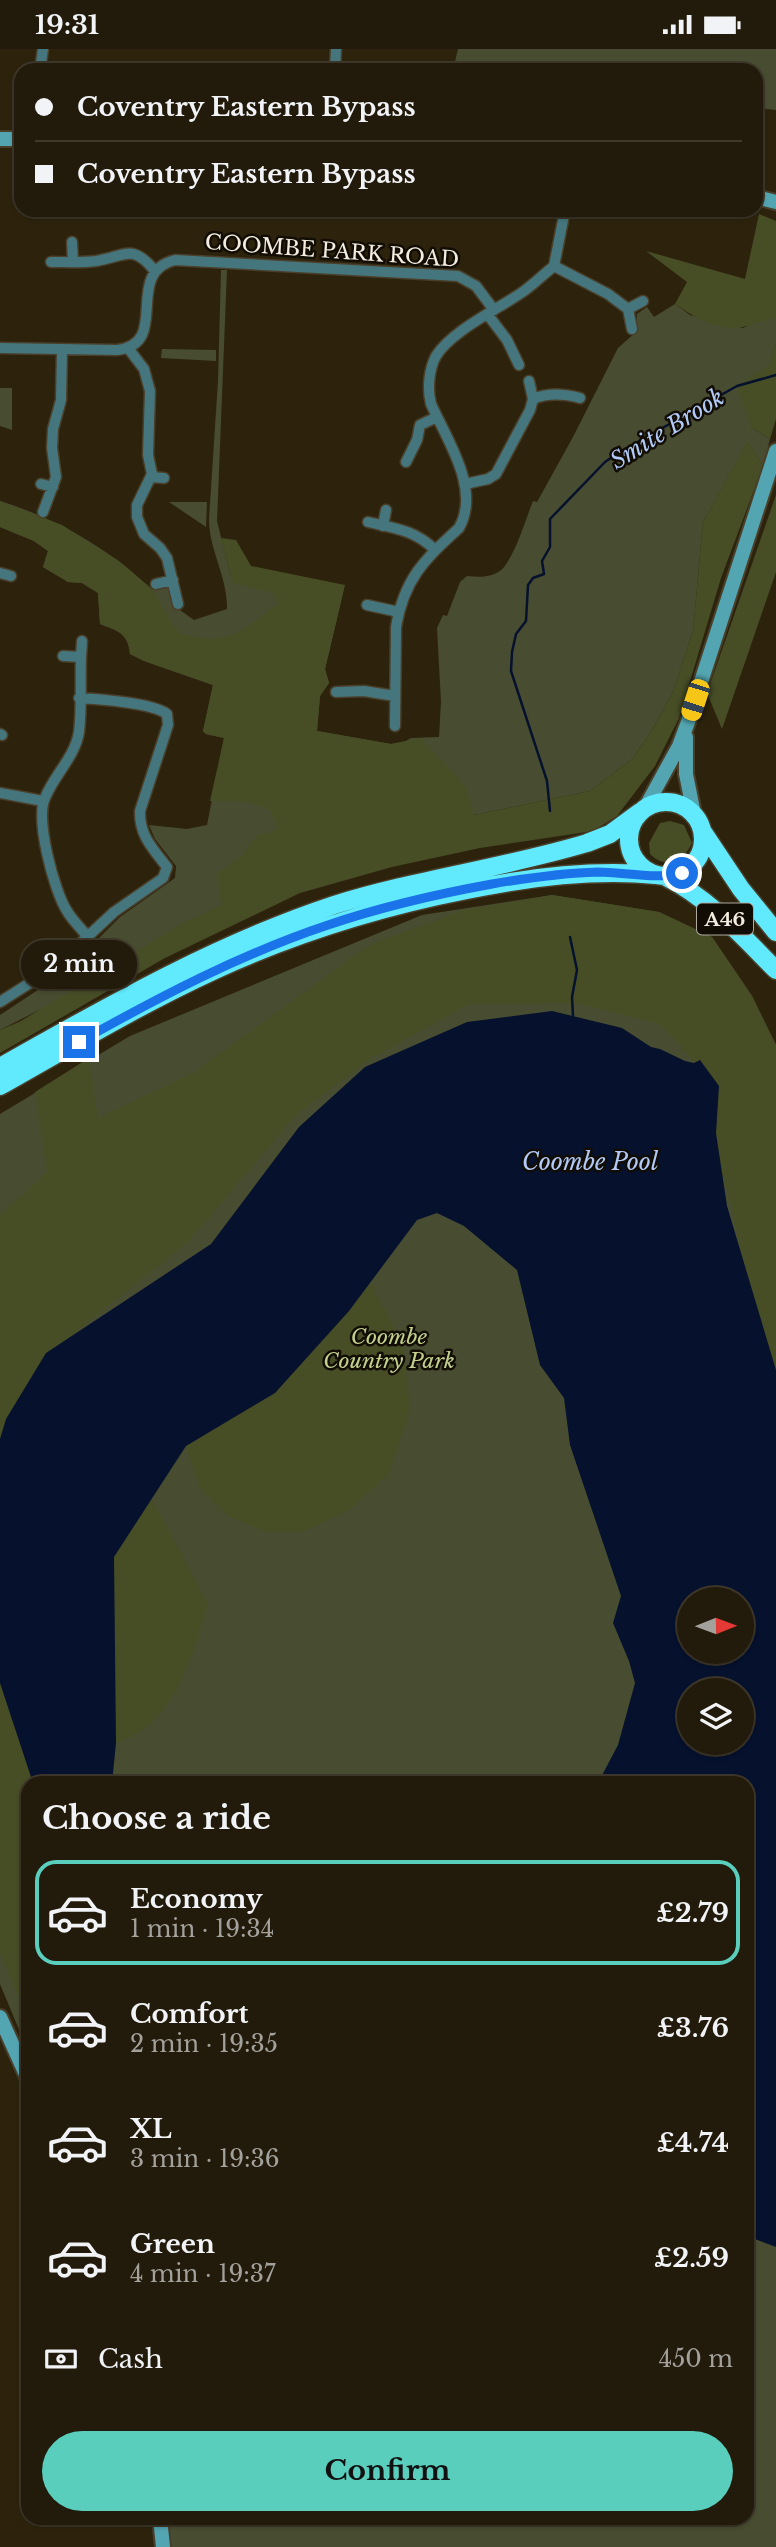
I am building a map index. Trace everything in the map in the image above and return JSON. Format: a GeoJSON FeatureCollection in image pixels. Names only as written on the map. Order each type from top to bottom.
{"type":"FeatureCollection","features":[{"type":"Feature","properties":{"kind":"highway"},"geometry":{"type":"LineString","coordinates":[[0,1066],[139,990],[224,948],[294,919],[375,893],[587,843],[610,834],[642,810],[656,803],[671,802],[681,805],[694,814],[703,832],[702,849],[693,864],[682,873],[661,876],[640,866],[630,848],[630,830],[642,810]]}},
{"type":"Feature","properties":{"kind":"highway","name":"A46"},"geometry":{"type":"LineString","coordinates":[[703,832],[741,889],[776,932]]}},
{"type":"Feature","properties":{"kind":"highway","name":"A46"},"geometry":{"type":"LineString","coordinates":[[0,1086],[215,970],[328,925],[420,899],[493,884],[596,872],[661,876],[699,896],[776,970]]}},
{"type":"Feature","properties":{"kind":"main road"},"geometry":{"type":"LineString","coordinates":[[642,810],[678,746],[688,722],[776,451]]}},
{"type":"Feature","properties":{"kind":"main road"},"geometry":{"type":"LineString","coordinates":[[688,722],[686,774],[694,814]]}},
{"type":"Feature","properties":{"kind":"main road"},"geometry":{"type":"LineString","coordinates":[[0,2017],[21,2064]]}},
{"type":"Feature","properties":{"kind":"main road"},"geometry":{"type":"LineString","coordinates":[[161,2525],[163,2547]]}},
{"type":"Feature","properties":{"kind":"street"},"geometry":{"type":"LineString","coordinates":[[41,63],[43,49]]}},
{"type":"Feature","properties":{"kind":"street"},"geometry":{"type":"LineString","coordinates":[[395,726],[396,627],[399,612],[418,567],[463,521],[465,484],[428,393],[436,357],[447,342],[525,291],[554,266],[564,217]]}},
{"type":"Feature","properties":{"kind":"street"},"geometry":{"type":"LineString","coordinates":[[72,242],[73,262]]}},
{"type":"Feature","properties":{"kind":"street"},"geometry":{"type":"LineString","coordinates":[[0,348],[117,350],[128,348],[145,330],[147,286],[155,271],[144,258],[137,254],[120,253],[94,261],[51,262]]}},
{"type":"Feature","properties":{"kind":"street","name":"COOMBE PARK ROAD"},"geometry":{"type":"LineString","coordinates":[[155,271],[165,263],[175,260],[458,275],[476,286],[519,365]]}},
{"type":"Feature","properties":{"kind":"street"},"geometry":{"type":"LineString","coordinates":[[554,266],[608,294],[628,309],[632,329]]}},
{"type":"Feature","properties":{"kind":"street"},"geometry":{"type":"LineString","coordinates":[[628,309],[643,301]]}},
{"type":"Feature","properties":{"kind":"street"},"geometry":{"type":"LineString","coordinates":[[128,348],[144,369],[150,391],[148,455],[151,477],[137,505],[136,517],[144,534],[167,558],[178,604]]}},
{"type":"Feature","properties":{"kind":"street"},"geometry":{"type":"LineString","coordinates":[[43,512],[56,467],[52,448],[53,429],[61,400],[62,350]]}},
{"type":"Feature","properties":{"kind":"street"},"geometry":{"type":"LineString","coordinates":[[465,484],[488,479],[496,474],[530,410],[533,399],[529,381]]}},
{"type":"Feature","properties":{"kind":"street"},"geometry":{"type":"LineString","coordinates":[[533,399],[541,395],[580,398]]}},
{"type":"Feature","properties":{"kind":"street"},"geometry":{"type":"LineString","coordinates":[[406,462],[420,425],[436,417]]}},
{"type":"Feature","properties":{"kind":"street"},"geometry":{"type":"LineString","coordinates":[[151,477],[164,478]]}},
{"type":"Feature","properties":{"kind":"street"},"geometry":{"type":"LineString","coordinates":[[41,484],[52,487]]}},
{"type":"Feature","properties":{"kind":"street"},"geometry":{"type":"LineString","coordinates":[[383,526],[386,510]]}},
{"type":"Feature","properties":{"kind":"street"},"geometry":{"type":"LineString","coordinates":[[368,522],[408,531],[423,538],[435,550]]}},
{"type":"Feature","properties":{"kind":"street"},"geometry":{"type":"LineString","coordinates":[[0,573],[11,576]]}},
{"type":"Feature","properties":{"kind":"street"},"geometry":{"type":"LineString","coordinates":[[156,584],[173,580]]}},
{"type":"Feature","properties":{"kind":"street"},"geometry":{"type":"LineString","coordinates":[[368,605],[399,612]]}},
{"type":"Feature","properties":{"kind":"street"},"geometry":{"type":"LineString","coordinates":[[82,641],[79,732],[74,749],[43,801],[42,818],[50,868],[67,913],[88,936]]}},
{"type":"Feature","properties":{"kind":"street"},"geometry":{"type":"LineString","coordinates":[[63,656],[81,657]]}},
{"type":"Feature","properties":{"kind":"street"},"geometry":{"type":"LineString","coordinates":[[336,692],[364,691],[395,696]]}},
{"type":"Feature","properties":{"kind":"street"},"geometry":{"type":"LineString","coordinates":[[0,1002],[55,967],[114,912],[163,878],[166,872],[167,867],[145,838],[140,811],[151,784],[167,714],[158,709],[79,698]]}},
{"type":"Feature","properties":{"kind":"street"},"geometry":{"type":"LineString","coordinates":[[0,793],[43,801]]}},
{"type":"Feature","properties":{"kind":"green space"},"geometry":{"type":"Polygon","coordinates":[[[458,49],[776,49],[776,110],[763,109],[763,63],[455,63],[458,49]]]}},
{"type":"Feature","properties":{"kind":"green space"},"geometry":{"type":"Polygon","coordinates":[[[763,216],[776,221],[776,318],[734,328],[699,318],[675,304],[687,282],[646,251],[745,279],[758,217],[763,216]]]}},
{"type":"Feature","properties":{"kind":"green space"},"geometry":{"type":"Polygon","coordinates":[[[221,270],[227,270],[217,521],[231,577],[342,597],[325,669],[329,683],[320,696],[317,731],[391,744],[411,738],[439,737],[441,702],[437,628],[443,615],[447,616],[460,582],[467,576],[492,575],[505,566],[515,549],[533,501],[537,502],[618,348],[636,332],[637,314],[647,307],[654,317],[675,304],[690,315],[743,328],[763,319],[776,318],[776,343],[751,427],[770,439],[763,466],[748,442],[703,522],[693,631],[673,692],[648,737],[632,759],[590,791],[383,834],[0,1030],[0,1015],[65,972],[120,917],[175,878],[176,866],[155,839],[149,825],[187,829],[207,825],[224,738],[203,731],[213,685],[130,654],[127,641],[121,634],[100,624],[98,593],[82,583],[68,582],[43,567],[48,551],[34,541],[0,527],[0,501],[31,512],[76,534],[122,564],[152,589],[168,588],[172,591],[177,608],[194,620],[227,609],[225,586],[212,542],[209,519],[218,381],[221,270]]]}},
{"type":"Feature","properties":{"kind":"green space"},"geometry":{"type":"Polygon","coordinates":[[[776,343],[776,419],[770,439],[751,427],[737,386],[768,366],[776,343]]]}},
{"type":"Feature","properties":{"kind":"green space"},"geometry":{"type":"Polygon","coordinates":[[[162,349],[216,350],[216,361],[161,358],[162,349]]]}},
{"type":"Feature","properties":{"kind":"green space"},"geometry":{"type":"Polygon","coordinates":[[[0,388],[12,388],[12,430],[0,426],[0,388]]]}},
{"type":"Feature","properties":{"kind":"green space"},"geometry":{"type":"Polygon","coordinates":[[[748,441],[763,466],[721,578],[679,718],[655,766],[617,816],[593,831],[480,848],[392,867],[300,893],[165,958],[0,1053],[0,1030],[21,1021],[179,925],[221,905],[217,874],[244,854],[257,835],[277,830],[271,810],[249,802],[210,801],[224,738],[203,731],[213,685],[130,654],[127,641],[121,634],[100,624],[98,593],[82,583],[68,582],[43,567],[48,551],[34,541],[0,527],[0,501],[62,525],[119,561],[152,589],[178,633],[211,639],[223,638],[243,629],[279,603],[273,593],[230,582],[221,538],[236,540],[251,566],[345,585],[325,669],[329,683],[320,696],[317,731],[391,744],[420,738],[466,787],[474,815],[590,791],[632,759],[648,737],[673,692],[693,631],[703,522],[748,441]]]}},
{"type":"Feature","properties":{"kind":"green space"},"geometry":{"type":"Polygon","coordinates":[[[776,495],[776,572],[722,729],[707,693],[776,495]]]}},
{"type":"Feature","properties":{"kind":"green space"},"geometry":{"type":"Polygon","coordinates":[[[169,502],[207,502],[206,527],[169,502]]]}},
{"type":"Feature","properties":{"kind":"green space"},"geometry":{"type":"Polygon","coordinates":[[[670,821],[684,825],[692,843],[684,855],[668,863],[650,854],[649,843],[660,823],[670,821]]]}},
{"type":"Feature","properties":{"kind":"green space","name":"Coombe Country Park"},"geometry":{"type":"Polygon","coordinates":[[[552,895],[659,912],[712,937],[752,996],[776,1045],[776,2547],[168,2547],[165,2525],[754,2525],[754,1776],[21,1776],[21,2034],[0,1984],[0,1114],[130,1036],[422,915],[552,895]]]}},
{"type":"Feature","properties":{"kind":"green space"},"geometry":{"type":"Polygon","coordinates":[[[552,895],[659,912],[712,937],[752,996],[776,1045],[776,1376],[748,1282],[730,1200],[711,1134],[719,1089],[660,1024],[576,1003],[469,1004],[370,1059],[296,1115],[187,1243],[49,1353],[0,1445],[0,1215],[47,1172],[35,1092],[89,1058],[98,1118],[193,1073],[369,945],[463,910],[552,895]]]}},
{"type":"Feature","properties":{"kind":"green space"},"geometry":{"type":"Polygon","coordinates":[[[370,1283],[403,1344],[410,1409],[389,1474],[348,1511],[303,1532],[268,1532],[230,1517],[199,1488],[186,1446],[275,1393],[349,1311],[370,1283]]]}},
{"type":"Feature","properties":{"kind":"green space"},"geometry":{"type":"Polygon","coordinates":[[[152,1499],[208,1604],[186,1671],[169,1702],[145,1728],[116,1743],[114,1557],[152,1499]]]}},
{"type":"Feature","properties":{"kind":"green space"},"geometry":{"type":"Polygon","coordinates":[[[0,1677],[32,1776],[21,1776],[21,2001],[0,1953],[0,1677]]]}},
{"type":"Feature","properties":{"kind":"water","name":"Coombe Pool"},"geometry":{"type":"Polygon","coordinates":[[[552,1011],[622,1028],[651,1047],[685,1061],[694,1063],[700,1060],[719,1086],[716,1133],[727,1206],[776,1370],[776,2247],[754,2239],[754,1776],[602,1776],[618,1745],[635,1683],[613,1623],[621,1596],[570,1445],[564,1398],[540,1365],[517,1270],[464,1226],[437,1213],[417,1220],[349,1311],[275,1393],[186,1446],[114,1557],[116,1743],[113,1776],[31,1776],[0,1683],[0,1439],[6,1419],[46,1353],[211,1244],[299,1127],[365,1067],[467,1022],[552,1011]]]}},
{"type":"Feature","properties":{"kind":"waterway","name":"Smite Brook"},"geometry":{"type":"LineString","coordinates":[[550,811],[547,781],[511,671],[516,634],[526,621],[528,585],[533,578],[544,574],[542,561],[550,547],[550,519],[605,462],[618,453],[737,386],[776,375]]}},
{"type":"Feature","properties":{"kind":"waterway","name":"Smite Brook"},"geometry":{"type":"LineString","coordinates":[[570,937],[577,970],[572,997],[573,1016]]}},
{"type":"Feature","properties":{"kind":"route"},"geometry":{"type":"LineString","coordinates":[[79,1042],[215,970],[328,925],[380,909],[493,884],[550,876],[619,872],[666,877],[682,873]]}}]}
